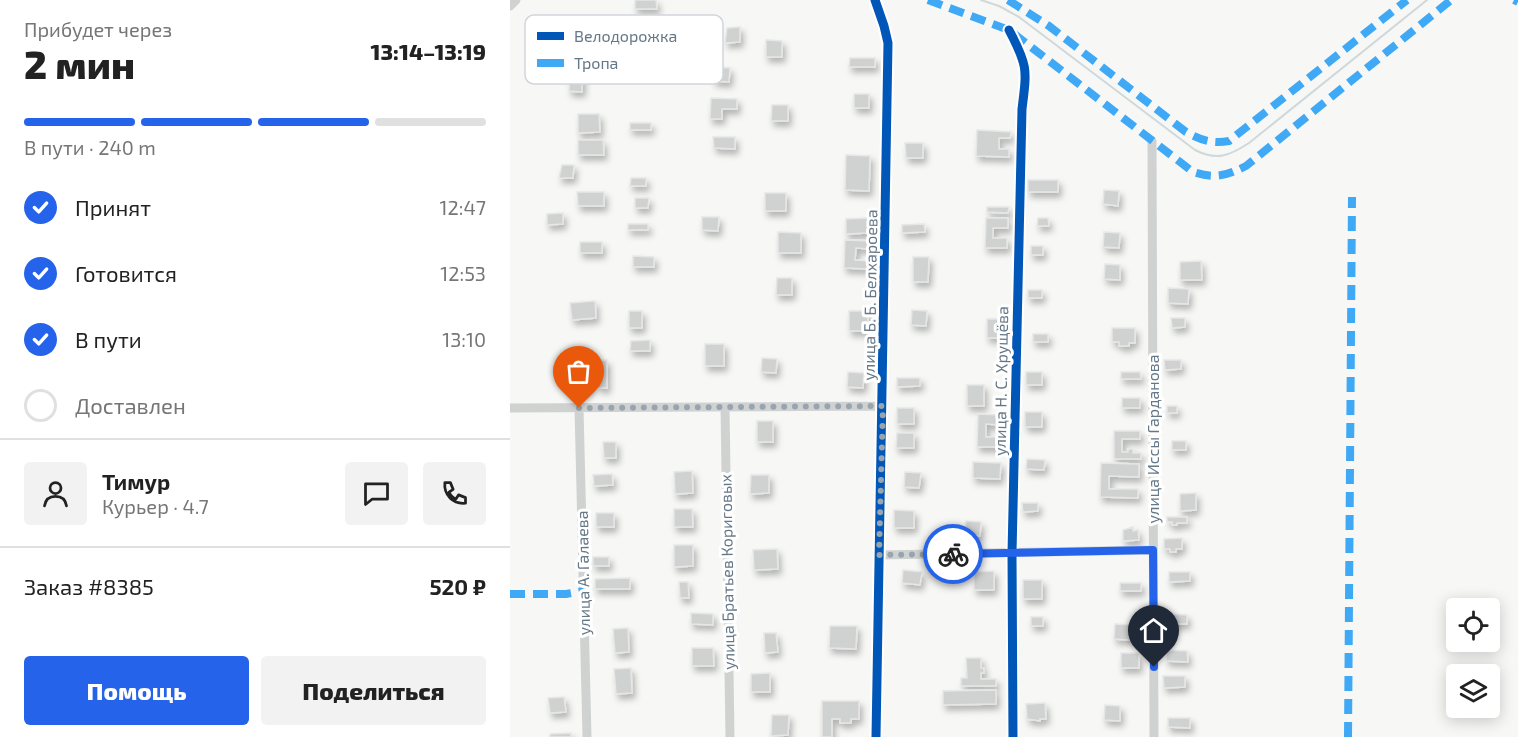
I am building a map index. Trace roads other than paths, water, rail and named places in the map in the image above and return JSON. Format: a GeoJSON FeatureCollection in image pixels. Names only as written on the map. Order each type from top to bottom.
{"type":"FeatureCollection","features":[{"type":"Feature","properties":{"kind":"street"},"geometry":{"type":"LineString","coordinates":[[510,6],[516,0]]}},
{"type":"Feature","properties":{"kind":"street","name":"улица Б. Б. Белхароева"},"geometry":{"type":"LineString","coordinates":[[874,0],[888,43],[876,737]]}},
{"type":"Feature","properties":{"kind":"street","name":"улица Н. С. Хрущёва"},"geometry":{"type":"LineString","coordinates":[[1009,30],[1024,58],[1027,82],[1022,109],[1012,553],[1013,737]]}},
{"type":"Feature","properties":{"kind":"street","name":"улица Иссы Гарданова"},"geometry":{"type":"LineString","coordinates":[[1152,141],[1154,737]]}},
{"type":"Feature","properties":{"kind":"street"},"geometry":{"type":"LineString","coordinates":[[510,408],[883,406]]}},
{"type":"Feature","properties":{"kind":"street","name":"улица Братьев Кориговых"},"geometry":{"type":"LineString","coordinates":[[725,407],[730,737]]}},
{"type":"Feature","properties":{"kind":"street","name":"улица А. Галаева"},"geometry":{"type":"LineString","coordinates":[[579,408],[587,737]]}},
{"type":"Feature","properties":{"kind":"street"},"geometry":{"type":"LineString","coordinates":[[879,555],[1153,550]]}},
{"type":"Feature","properties":{"kind":"waterway"},"geometry":{"type":"LineString","coordinates":[[981,0],[999,6],[1019,17],[1195,150],[1216,156],[1229,154],[1249,143],[1427,0]]}}]}
